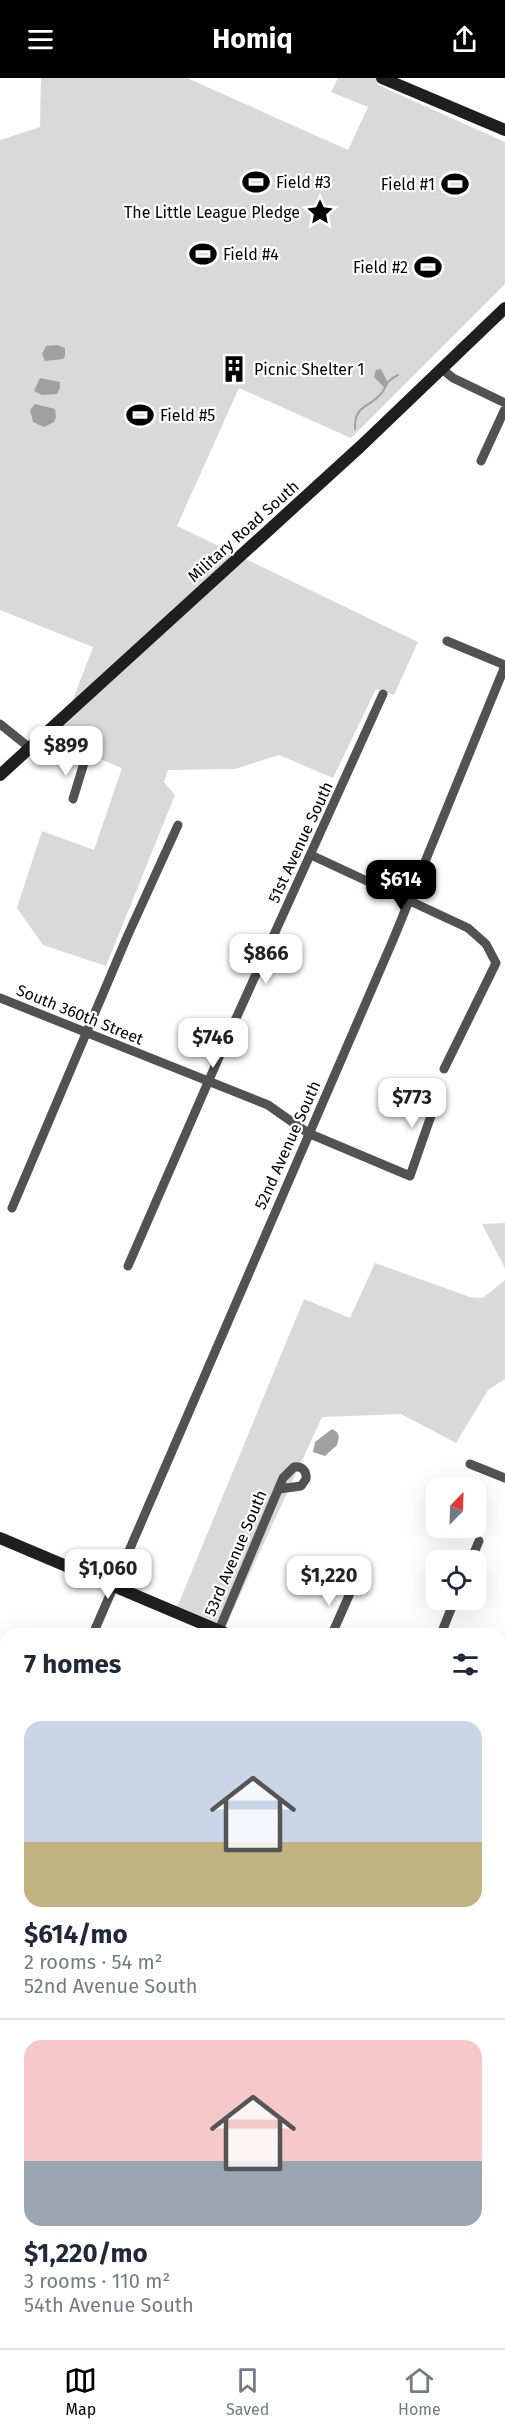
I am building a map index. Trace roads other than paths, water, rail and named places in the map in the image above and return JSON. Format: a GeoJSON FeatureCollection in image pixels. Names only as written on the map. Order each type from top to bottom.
{"type":"FeatureCollection","features":[{"type":"Feature","properties":{"kind":"main road"},"geometry":{"type":"LineString","coordinates":[[382,78],[505,130]]}},
{"type":"Feature","properties":{"kind":"main road","name":"Military Road South"},"geometry":{"type":"LineString","coordinates":[[0,776],[442,369],[505,308]]}},
{"type":"Feature","properties":{"kind":"main road"},"geometry":{"type":"LineString","coordinates":[[0,1538],[214,1628]]}},
{"type":"Feature","properties":{"kind":"street"},"geometry":{"type":"LineString","coordinates":[[442,369],[453,378],[505,403]]}},
{"type":"Feature","properties":{"kind":"street"},"geometry":{"type":"LineString","coordinates":[[481,461],[505,409]]}},
{"type":"Feature","properties":{"kind":"street"},"geometry":{"type":"LineString","coordinates":[[447,641],[505,666]]}},
{"type":"Feature","properties":{"kind":"street","name":"52nd Avenue South"},"geometry":{"type":"LineString","coordinates":[[96,1628],[410,900],[505,666]]}},
{"type":"Feature","properties":{"kind":"street","name":"51st Avenue South"},"geometry":{"type":"LineString","coordinates":[[128,1266],[233,1025],[383,694]]}},
{"type":"Feature","properties":{"kind":"street"},"geometry":{"type":"LineString","coordinates":[[0,724],[33,745],[84,763],[74,799]]}},
{"type":"Feature","properties":{"kind":"street"},"geometry":{"type":"LineString","coordinates":[[12,1208],[127,938],[178,825]]}},
{"type":"Feature","properties":{"kind":"street"},"geometry":{"type":"LineString","coordinates":[[311,855],[468,928],[486,944],[496,963],[444,1069]]}},
{"type":"Feature","properties":{"kind":"street","name":"South 360th Street"},"geometry":{"type":"LineString","coordinates":[[0,998],[268,1105],[308,1133],[410,1176],[440,1090]]}},
{"type":"Feature","properties":{"kind":"street"},"geometry":{"type":"LineString","coordinates":[[470,1464],[505,1478]]}},
{"type":"Feature","properties":{"kind":"street","name":"53rd Avenue South"},"geometry":{"type":"LineString","coordinates":[[225,1628],[279,1489]]}},
{"type":"Feature","properties":{"kind":"street"},"geometry":{"type":"LineString","coordinates":[[475,1550],[479,1542]]}},
{"type":"Feature","properties":{"kind":"street"},"geometry":{"type":"LineString","coordinates":[[335,1628],[351,1591]]}},
{"type":"Feature","properties":{"kind":"street"},"geometry":{"type":"LineString","coordinates":[[443,1628],[451,1610]]}},
{"type":"Feature","properties":{"kind":"waterway"},"geometry":{"type":"LineString","coordinates":[[355,429],[355,421],[362,408],[379,396],[390,380],[398,375]]}},
{"type":"Feature","properties":{"kind":"place","name":"Field #3"},"geometry":{"type":"Point","coordinates":[256,182]}},
{"type":"Feature","properties":{"kind":"place","name":"Field #1"},"geometry":{"type":"Point","coordinates":[455,184]}},
{"type":"Feature","properties":{"kind":"place","name":"The Little League Pledge"},"geometry":{"type":"Point","coordinates":[320,212]}},
{"type":"Feature","properties":{"kind":"place","name":"Field #4"},"geometry":{"type":"Point","coordinates":[203,254]}},
{"type":"Feature","properties":{"kind":"place","name":"Field #2"},"geometry":{"type":"Point","coordinates":[428,267]}},
{"type":"Feature","properties":{"kind":"place","name":"Picnic Shelter 1"},"geometry":{"type":"Point","coordinates":[234,369]}},
{"type":"Feature","properties":{"kind":"place","name":"Field #5"},"geometry":{"type":"Point","coordinates":[140,415]}}]}
